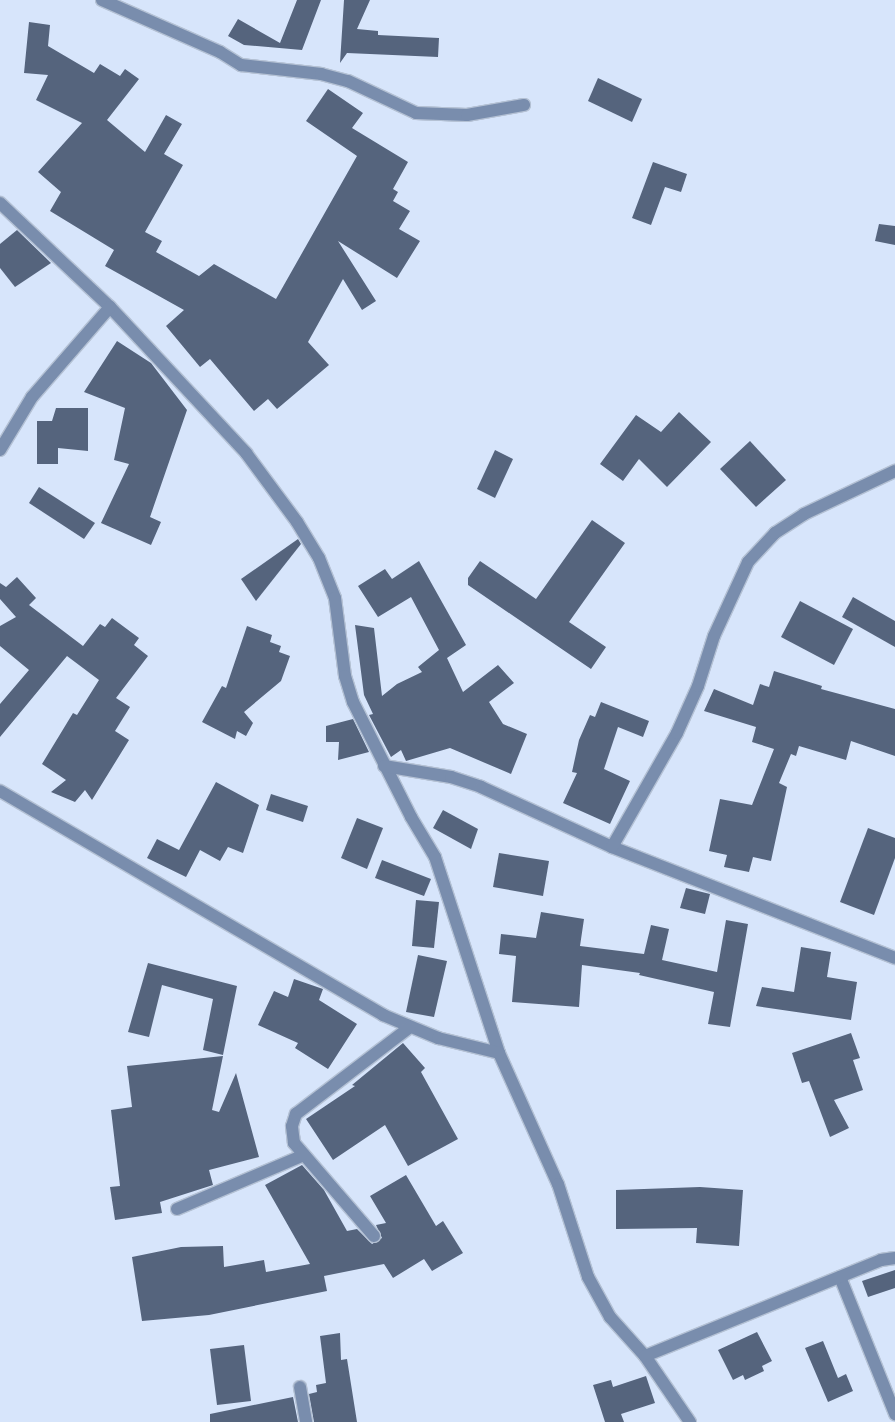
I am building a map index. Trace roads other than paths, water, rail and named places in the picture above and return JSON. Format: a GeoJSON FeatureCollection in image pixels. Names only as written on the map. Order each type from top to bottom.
{"type":"FeatureCollection","features":[{"type":"Feature","properties":{"kind":"street"},"geometry":{"type":"LineString","coordinates":[[102,0],[220,52],[241,65],[321,74],[348,81],[416,112],[467,115],[524,104]]}},
{"type":"Feature","properties":{"kind":"street"},"geometry":{"type":"LineString","coordinates":[[0,203],[110,307],[246,453],[306,537],[335,598],[345,676],[354,702],[384,766],[435,857],[499,1053],[558,1184],[588,1277],[610,1317],[645,1356],[686,1421]]}},
{"type":"Feature","properties":{"kind":"street"},"geometry":{"type":"LineString","coordinates":[[0,450],[32,397],[110,307]]}},
{"type":"Feature","properties":{"kind":"street"},"geometry":{"type":"LineString","coordinates":[[612,847],[677,733],[698,686],[714,636],[748,562],[775,533],[804,514],[895,471]]}},
{"type":"Feature","properties":{"kind":"street"},"geometry":{"type":"LineString","coordinates":[[384,766],[451,777],[481,787],[612,847],[895,958]]}},
{"type":"Feature","properties":{"kind":"street"},"geometry":{"type":"LineString","coordinates":[[0,791],[409,1028],[499,1053]]}},
{"type":"Feature","properties":{"kind":"street"},"geometry":{"type":"LineString","coordinates":[[374,1236],[294,1143],[292,1126],[296,1114],[409,1028]]}},
{"type":"Feature","properties":{"kind":"street"},"geometry":{"type":"LineString","coordinates":[[177,1209],[304,1154]]}},
{"type":"Feature","properties":{"kind":"street"},"geometry":{"type":"LineString","coordinates":[[645,1356],[840,1277],[895,1258]]}},
{"type":"Feature","properties":{"kind":"street"},"geometry":{"type":"LineString","coordinates":[[840,1277],[895,1414]]}},
{"type":"Feature","properties":{"kind":"street"},"geometry":{"type":"LineString","coordinates":[[300,1387],[306,1422]]}}]}
